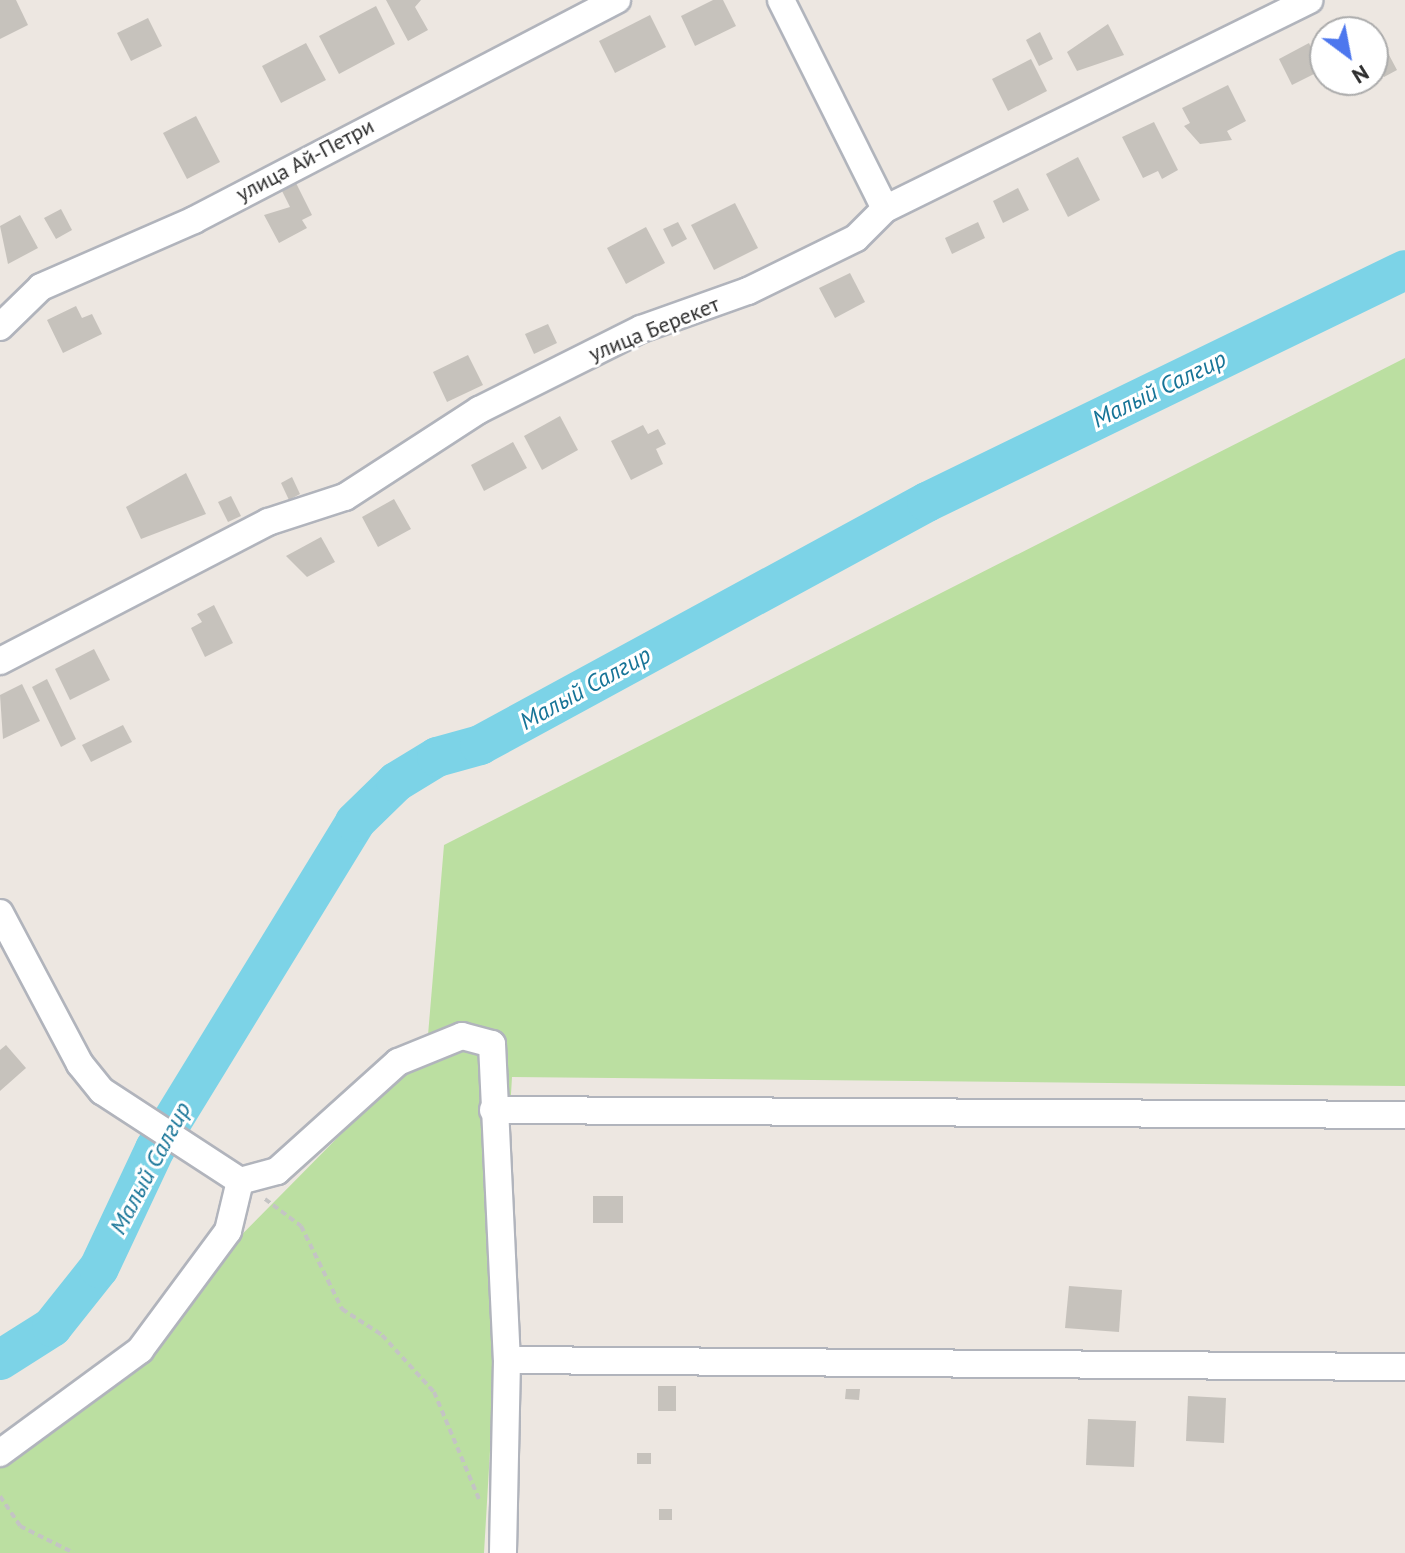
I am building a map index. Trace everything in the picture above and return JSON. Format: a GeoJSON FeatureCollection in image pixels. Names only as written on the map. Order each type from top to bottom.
{"type":"FeatureCollection","features":[{"type":"Feature","properties":{"kind":"street","name":"улица Ай-Петри"},"geometry":{"type":"LineString","coordinates":[[0,327],[41,287],[194,220],[617,0]]}},
{"type":"Feature","properties":{"kind":"street"},"geometry":{"type":"LineString","coordinates":[[781,0],[885,209]]}},
{"type":"Feature","properties":{"kind":"street","name":"улица Берекет"},"geometry":{"type":"LineString","coordinates":[[0,661],[268,522],[345,497],[479,410],[627,336],[748,291],[856,238],[885,209],[1309,0]]}},
{"type":"Feature","properties":{"kind":"street"},"geometry":{"type":"LineString","coordinates":[[0,913],[80,1064],[102,1091],[191,1143],[240,1181]]}},
{"type":"Feature","properties":{"kind":"street"},"geometry":{"type":"LineString","coordinates":[[240,1181],[277,1171],[398,1062],[462,1036],[492,1044],[507,1360],[503,1553]]}},
{"type":"Feature","properties":{"kind":"street"},"geometry":{"type":"LineString","coordinates":[[493,1110],[1405,1115]]}},
{"type":"Feature","properties":{"kind":"street"},"geometry":{"type":"LineString","coordinates":[[0,1453],[140,1350],[228,1231],[240,1181]]}},
{"type":"Feature","properties":{"kind":"street"},"geometry":{"type":"LineString","coordinates":[[507,1360],[1405,1367]]}},
{"type":"Feature","properties":{"kind":"path"},"geometry":{"type":"LineString","coordinates":[[240,1181],[301,1226],[342,1309],[382,1335],[434,1392],[484,1509]]}},
{"type":"Feature","properties":{"kind":"path"},"geometry":{"type":"LineString","coordinates":[[0,1496],[20,1526],[74,1553]]}},
{"type":"Feature","properties":{"kind":"green space"},"geometry":{"type":"Polygon","coordinates":[[[1405,358],[1405,1086],[512,1077],[484,1553],[0,1553],[0,1441],[106,1372],[427,1047],[444,845],[1405,358]]]}},
{"type":"Feature","properties":{"kind":"building"},"geometry":{"type":"Polygon","coordinates":[[[0,0],[16,0],[28,25],[0,39],[0,0]]]}},
{"type":"Feature","properties":{"kind":"building"},"geometry":{"type":"Polygon","coordinates":[[[386,0],[421,0],[415,7],[428,30],[408,41],[386,0]]]}},
{"type":"Feature","properties":{"kind":"building"},"geometry":{"type":"Polygon","coordinates":[[[713,0],[723,0],[736,26],[695,46],[681,16],[713,0]]]}},
{"type":"Feature","properties":{"kind":"building"},"geometry":{"type":"Polygon","coordinates":[[[376,6],[395,44],[339,74],[319,36],[376,6]]]}},
{"type":"Feature","properties":{"kind":"building"},"geometry":{"type":"Polygon","coordinates":[[[650,15],[666,47],[615,73],[599,41],[650,15]]]}},
{"type":"Feature","properties":{"kind":"building"},"geometry":{"type":"Polygon","coordinates":[[[148,18],[162,46],[131,61],[117,33],[148,18]]]}},
{"type":"Feature","properties":{"kind":"building"},"geometry":{"type":"Polygon","coordinates":[[[1108,24],[1124,55],[1077,71],[1067,52],[1108,24]]]}},
{"type":"Feature","properties":{"kind":"building"},"geometry":{"type":"Polygon","coordinates":[[[1040,32],[1053,59],[1039,66],[1026,40],[1040,32]]]}},
{"type":"Feature","properties":{"kind":"building"},"geometry":{"type":"Polygon","coordinates":[[[306,43],[326,80],[281,103],[262,66],[306,43]]]}},
{"type":"Feature","properties":{"kind":"building"},"geometry":{"type":"Polygon","coordinates":[[[1309,43],[1309,76],[1292,85],[1279,59],[1309,43]]]}},
{"type":"Feature","properties":{"kind":"building"},"geometry":{"type":"Polygon","coordinates":[[[1389,55],[1397,70],[1389,74],[1389,55]]]}},
{"type":"Feature","properties":{"kind":"building"},"geometry":{"type":"Polygon","coordinates":[[[1031,59],[1047,91],[1008,111],[992,79],[1031,59]]]}},
{"type":"Feature","properties":{"kind":"building"},"geometry":{"type":"Polygon","coordinates":[[[1228,85],[1246,121],[1227,131],[1232,140],[1200,144],[1184,126],[1190,123],[1182,108],[1228,85]]]}},
{"type":"Feature","properties":{"kind":"building"},"geometry":{"type":"Polygon","coordinates":[[[196,116],[220,162],[187,179],[163,133],[196,116]]]}},
{"type":"Feature","properties":{"kind":"building"},"geometry":{"type":"Polygon","coordinates":[[[1154,122],[1178,170],[1162,179],[1158,171],[1143,178],[1122,137],[1154,122]]]}},
{"type":"Feature","properties":{"kind":"building"},"geometry":{"type":"Polygon","coordinates":[[[1078,157],[1100,200],[1068,217],[1046,174],[1078,157]]]}},
{"type":"Feature","properties":{"kind":"building"},"geometry":{"type":"Polygon","coordinates":[[[296,183],[312,215],[302,220],[307,228],[279,243],[264,215],[290,207],[282,191],[296,183]]]}},
{"type":"Feature","properties":{"kind":"building"},"geometry":{"type":"Polygon","coordinates":[[[1018,188],[1029,210],[1003,223],[993,201],[1018,188]]]}},
{"type":"Feature","properties":{"kind":"building"},"geometry":{"type":"Polygon","coordinates":[[[735,203],[758,248],[714,270],[691,225],[735,203]]]}},
{"type":"Feature","properties":{"kind":"building"},"geometry":{"type":"Polygon","coordinates":[[[61,209],[72,230],[56,239],[44,218],[61,209]]]}},
{"type":"Feature","properties":{"kind":"building"},"geometry":{"type":"Polygon","coordinates":[[[20,215],[38,248],[8,264],[0,226],[20,215]]]}},
{"type":"Feature","properties":{"kind":"building"},"geometry":{"type":"Polygon","coordinates":[[[678,222],[687,239],[672,247],[663,229],[678,222]]]}},
{"type":"Feature","properties":{"kind":"building"},"geometry":{"type":"Polygon","coordinates":[[[978,222],[985,238],[952,254],[945,238],[978,222]]]}},
{"type":"Feature","properties":{"kind":"building"},"geometry":{"type":"Polygon","coordinates":[[[646,227],[665,263],[626,284],[607,248],[646,227]]]}},
{"type":"Feature","properties":{"kind":"building"},"geometry":{"type":"Polygon","coordinates":[[[850,273],[865,302],[835,318],[819,288],[850,273]]]}},
{"type":"Feature","properties":{"kind":"building"},"geometry":{"type":"Polygon","coordinates":[[[76,306],[82,318],[92,314],[102,334],[63,353],[47,320],[76,306]]]}},
{"type":"Feature","properties":{"kind":"building"},"geometry":{"type":"Polygon","coordinates":[[[548,324],[557,343],[534,354],[525,334],[548,324]]]}},
{"type":"Feature","properties":{"kind":"building"},"geometry":{"type":"Polygon","coordinates":[[[468,355],[483,385],[447,402],[433,372],[468,355]]]}},
{"type":"Feature","properties":{"kind":"building"},"geometry":{"type":"Polygon","coordinates":[[[560,416],[578,450],[542,470],[524,436],[560,416]]]}},
{"type":"Feature","properties":{"kind":"building"},"geometry":{"type":"Polygon","coordinates":[[[643,425],[648,434],[658,429],[666,444],[656,449],[663,464],[631,480],[611,441],[643,425]]]}},
{"type":"Feature","properties":{"kind":"building"},"geometry":{"type":"Polygon","coordinates":[[[513,442],[527,468],[484,491],[471,465],[513,442]]]}},
{"type":"Feature","properties":{"kind":"building"},"geometry":{"type":"Polygon","coordinates":[[[186,473],[206,514],[141,539],[126,507],[186,473]]]}},
{"type":"Feature","properties":{"kind":"building"},"geometry":{"type":"Polygon","coordinates":[[[292,477],[300,494],[289,500],[281,483],[292,477]]]}},
{"type":"Feature","properties":{"kind":"building"},"geometry":{"type":"Polygon","coordinates":[[[231,496],[241,516],[228,522],[218,502],[231,496]]]}},
{"type":"Feature","properties":{"kind":"building"},"geometry":{"type":"Polygon","coordinates":[[[394,499],[411,529],[378,547],[362,517],[394,499]]]}},
{"type":"Feature","properties":{"kind":"building"},"geometry":{"type":"Polygon","coordinates":[[[321,537],[335,562],[307,577],[286,556],[321,537]]]}},
{"type":"Feature","properties":{"kind":"building"},"geometry":{"type":"Polygon","coordinates":[[[214,605],[233,643],[205,657],[191,628],[202,622],[197,614],[214,605]]]}},
{"type":"Feature","properties":{"kind":"building"},"geometry":{"type":"Polygon","coordinates":[[[94,649],[110,680],[70,700],[55,669],[94,649]]]}},
{"type":"Feature","properties":{"kind":"building"},"geometry":{"type":"Polygon","coordinates":[[[47,679],[76,739],[61,747],[32,687],[47,679]]]}},
{"type":"Feature","properties":{"kind":"building"},"geometry":{"type":"Polygon","coordinates":[[[22,684],[40,721],[3,739],[0,695],[22,684]]]}},
{"type":"Feature","properties":{"kind":"building"},"geometry":{"type":"Polygon","coordinates":[[[123,725],[132,742],[91,762],[82,745],[123,725]]]}},
{"type":"Feature","properties":{"kind":"building"},"geometry":{"type":"Polygon","coordinates":[[[6,1045],[26,1068],[0,1091],[0,1050],[6,1045]]]}},
{"type":"Feature","properties":{"kind":"building"},"geometry":{"type":"Polygon","coordinates":[[[593,1196],[623,1196],[623,1223],[593,1223],[593,1196]]]}},
{"type":"Feature","properties":{"kind":"building"},"geometry":{"type":"Polygon","coordinates":[[[1069,1286],[1122,1290],[1119,1332],[1065,1328],[1069,1286]]]}},
{"type":"Feature","properties":{"kind":"building"},"geometry":{"type":"Polygon","coordinates":[[[658,1386],[676,1386],[676,1411],[658,1411],[658,1386]]]}},
{"type":"Feature","properties":{"kind":"building"},"geometry":{"type":"Polygon","coordinates":[[[846,1389],[860,1389],[859,1400],[845,1399],[846,1389]]]}},
{"type":"Feature","properties":{"kind":"building"},"geometry":{"type":"Polygon","coordinates":[[[1188,1396],[1226,1398],[1224,1443],[1186,1441],[1188,1396]]]}},
{"type":"Feature","properties":{"kind":"building"},"geometry":{"type":"Polygon","coordinates":[[[1088,1419],[1136,1421],[1134,1467],[1086,1465],[1088,1419]]]}},
{"type":"Feature","properties":{"kind":"building"},"geometry":{"type":"Polygon","coordinates":[[[637,1453],[651,1453],[651,1464],[637,1464],[637,1453]]]}},
{"type":"Feature","properties":{"kind":"building"},"geometry":{"type":"Polygon","coordinates":[[[659,1509],[672,1509],[672,1520],[659,1520],[659,1509]]]}},
{"type":"Feature","properties":{"kind":"waterway","name":"Малый Салгир"},"geometry":{"type":"LineString","coordinates":[[0,1360],[52,1327],[99,1268],[155,1149],[355,822],[396,782],[437,757],[480,745],[927,502],[1405,270]]}}]}
